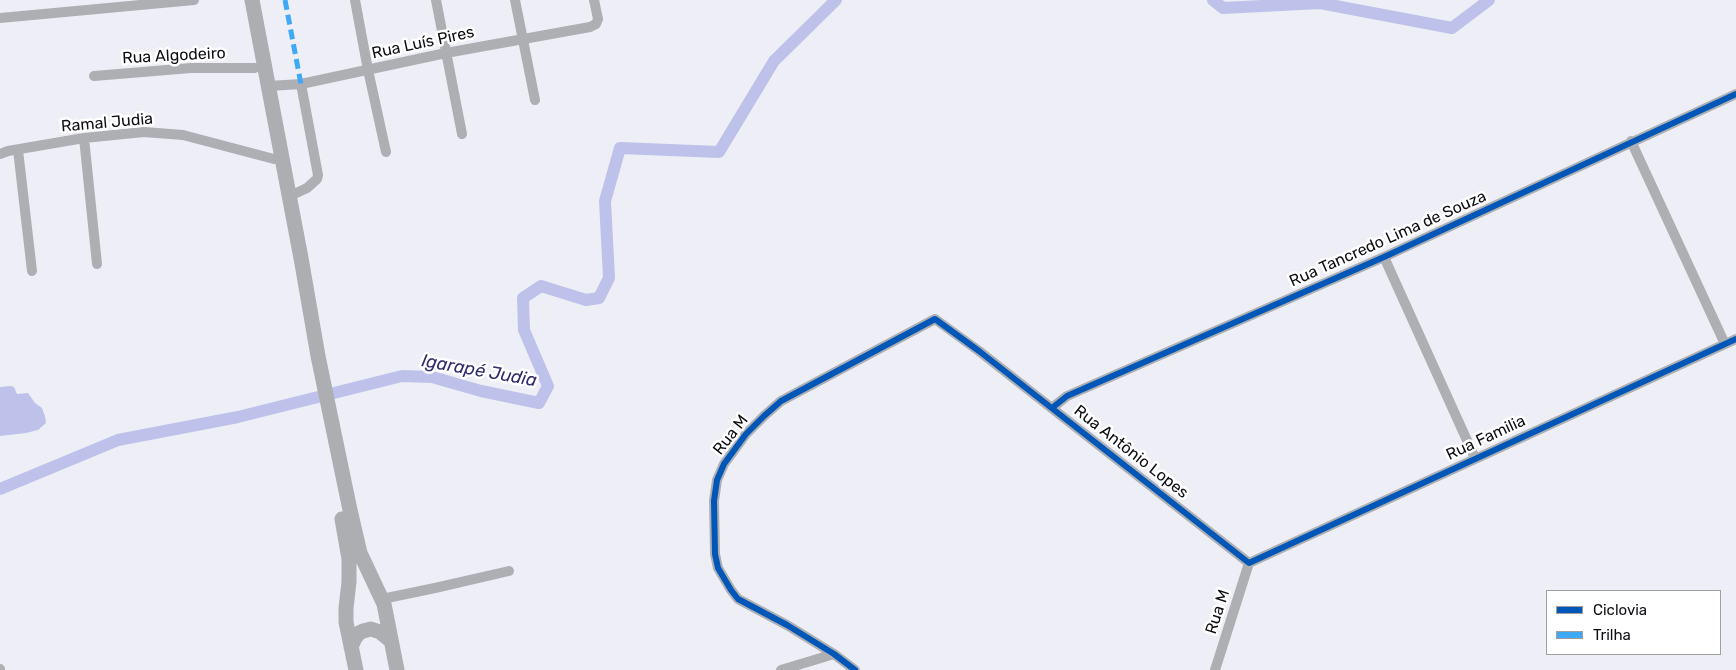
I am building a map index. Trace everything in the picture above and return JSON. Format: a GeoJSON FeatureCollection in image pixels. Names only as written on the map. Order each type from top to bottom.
{"type":"FeatureCollection","features":[{"type":"Feature","properties":{"kind":"highway"},"geometry":{"type":"LineString","coordinates":[[242,0],[335,456],[360,554],[382,599],[396,670]]}},
{"type":"Feature","properties":{"kind":"highway"},"geometry":{"type":"LineString","coordinates":[[252,0],[290,196],[315,357]]}},
{"type":"Feature","properties":{"kind":"highway"},"geometry":{"type":"LineString","coordinates":[[335,456],[349,559],[346,622],[356,670]]}},
{"type":"Feature","properties":{"kind":"highway"},"geometry":{"type":"LineString","coordinates":[[351,647],[359,633],[371,629],[380,632],[391,641]]}},
{"type":"Feature","properties":{"kind":"street"},"geometry":{"type":"LineString","coordinates":[[0,18],[194,0]]}},
{"type":"Feature","properties":{"kind":"street"},"geometry":{"type":"LineString","coordinates":[[356,0],[368,70],[386,152]]}},
{"type":"Feature","properties":{"kind":"street"},"geometry":{"type":"LineString","coordinates":[[436,0],[462,134]]}},
{"type":"Feature","properties":{"kind":"street"},"geometry":{"type":"LineString","coordinates":[[515,0],[535,100]]}},
{"type":"Feature","properties":{"kind":"street","name":"Rua Luís Pires"},"geometry":{"type":"LineString","coordinates":[[269,86],[300,84],[446,53],[593,26],[597,22],[594,0]]}},
{"type":"Feature","properties":{"kind":"street","name":"Rua Algodeiro"},"geometry":{"type":"LineString","coordinates":[[94,76],[191,68],[255,68]]}},
{"type":"Feature","properties":{"kind":"street"},"geometry":{"type":"LineString","coordinates":[[290,196],[307,188],[317,179],[318,175],[300,84]]}},
{"type":"Feature","properties":{"kind":"street","name":"Rua Tancredo Lima de Souza"},"geometry":{"type":"LineString","coordinates":[[1052,408],[1067,396],[1384,257],[1736,94]]}},
{"type":"Feature","properties":{"kind":"street","name":"Ramal Judia"},"geometry":{"type":"LineString","coordinates":[[0,154],[84,138],[126,133],[169,133],[274,159]]}},
{"type":"Feature","properties":{"kind":"street"},"geometry":{"type":"LineString","coordinates":[[84,138],[97,264]]}},
{"type":"Feature","properties":{"kind":"street"},"geometry":{"type":"LineString","coordinates":[[1631,141],[1725,344]]}},
{"type":"Feature","properties":{"kind":"street"},"geometry":{"type":"LineString","coordinates":[[18,150],[32,271]]}},
{"type":"Feature","properties":{"kind":"street"},"geometry":{"type":"LineString","coordinates":[[1384,257],[1475,458]]}},
{"type":"Feature","properties":{"kind":"street","name":"Rua M"},"geometry":{"type":"LineString","coordinates":[[855,670],[834,654],[787,625],[738,599],[727,585],[718,568],[715,554],[714,501],[717,480],[724,464],[746,434],[781,401],[935,319],[948,327]]}},
{"type":"Feature","properties":{"kind":"street","name":"Rua Antônio Lopes"},"geometry":{"type":"LineString","coordinates":[[948,327],[1249,563]]}},
{"type":"Feature","properties":{"kind":"street","name":"Rua Familia"},"geometry":{"type":"LineString","coordinates":[[1249,563],[1736,339]]}},
{"type":"Feature","properties":{"kind":"street","name":"Rua M"},"geometry":{"type":"LineString","coordinates":[[1215,670],[1249,563]]}},
{"type":"Feature","properties":{"kind":"street"},"geometry":{"type":"LineString","coordinates":[[382,599],[509,571]]}},
{"type":"Feature","properties":{"kind":"street"},"geometry":{"type":"LineString","coordinates":[[781,670],[834,654]]}},
{"type":"Feature","properties":{"kind":"water"},"geometry":{"type":"Polygon","coordinates":[[[0,387],[14,387],[17,394],[28,393],[35,403],[42,408],[46,423],[38,430],[0,436],[0,387]]]}},
{"type":"Feature","properties":{"kind":"waterway","name":"Igarapé Judia"},"geometry":{"type":"LineString","coordinates":[[0,489],[118,440],[238,417],[402,376],[432,377],[481,391],[539,403],[548,386],[524,330],[523,298],[541,286],[586,300],[599,298],[609,278],[605,201],[620,148],[719,152],[774,61],[836,0]]}},
{"type":"Feature","properties":{"kind":"waterway","name":"Igarapé Judia"},"geometry":{"type":"LineString","coordinates":[[1213,0],[1223,8],[1320,3],[1452,28],[1489,0]]}},
{"type":"Feature","properties":{"kind":"marked path"},"geometry":{"type":"LineString","coordinates":[[285,0],[301,84]]}},
{"type":"Feature","properties":{"kind":"cycle path"},"geometry":{"type":"LineString","coordinates":[[1052,408],[1067,396],[1384,257],[1736,94]]}},
{"type":"Feature","properties":{"kind":"cycle path"},"geometry":{"type":"LineString","coordinates":[[855,670],[834,654],[787,625],[738,599],[731,590],[718,568],[715,554],[714,501],[717,480],[724,464],[746,434],[781,401],[935,319],[979,351],[1249,563],[1736,339]]}}]}
